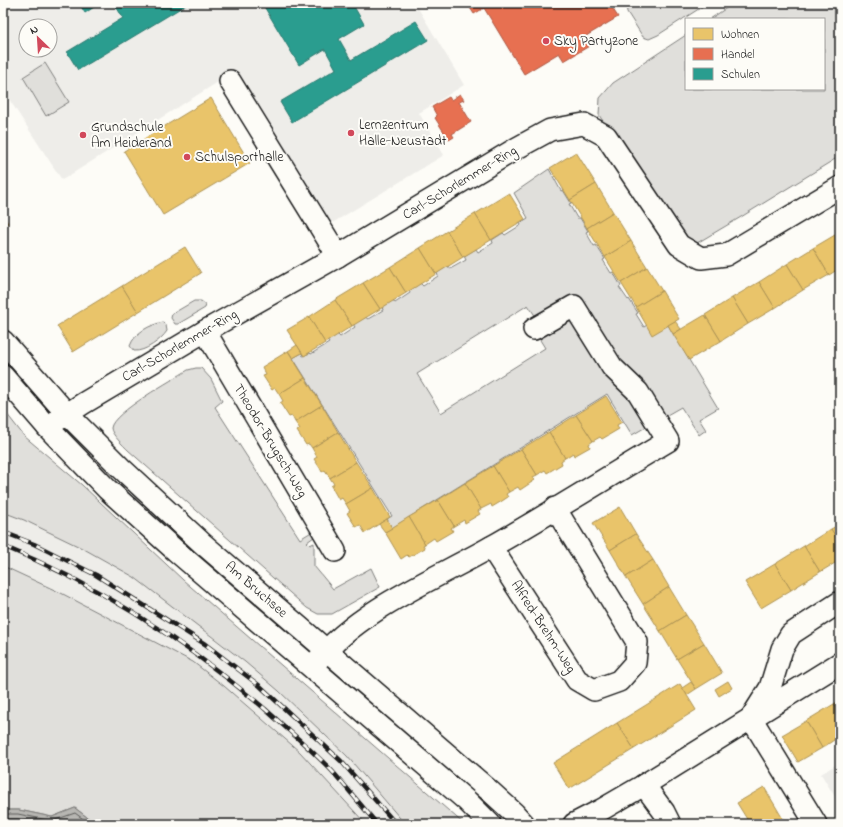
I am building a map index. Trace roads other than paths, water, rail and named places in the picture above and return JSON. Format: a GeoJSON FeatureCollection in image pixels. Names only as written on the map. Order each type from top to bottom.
{"type":"FeatureCollection","features":[{"type":"Feature","properties":{"kind":"street"},"geometry":{"type":"LineString","coordinates":[[230,80],[338,256]]}},
{"type":"Feature","properties":{"kind":"street","name":"Carl-Schorlemmer-Ring"},"geometry":{"type":"LineString","coordinates":[[47,427],[205,331],[338,256],[517,148],[550,130],[584,124],[606,136],[679,245],[701,258],[726,255],[840,187]]}},
{"type":"Feature","properties":{"kind":"street"},"geometry":{"type":"LineString","coordinates":[[312,668],[326,650],[355,625],[404,594],[490,547],[668,441],[638,392],[612,367],[574,306],[534,329]]}},
{"type":"Feature","properties":{"kind":"street","name":"Theodor-Brugsch-Weg"},"geometry":{"type":"LineString","coordinates":[[205,331],[335,551]]}},
{"type":"Feature","properties":{"kind":"street","name":"Am Bruchsee"},"geometry":{"type":"LineString","coordinates":[[3,341],[67,414],[121,468],[202,543],[491,792],[524,824]]}},
{"type":"Feature","properties":{"kind":"street","name":"Am Bruchsee"},"geometry":{"type":"LineString","coordinates":[[3,376],[47,427],[107,489],[176,551],[467,801],[490,824]]}},
{"type":"Feature","properties":{"kind":"street","name":"Alfred-Brehm-Weg"},"geometry":{"type":"LineString","coordinates":[[490,547],[577,680],[594,690],[619,681],[635,663],[637,642],[555,508]]}},
{"type":"Feature","properties":{"kind":"street"},"geometry":{"type":"LineString","coordinates":[[751,718],[770,688],[782,649],[791,634],[840,602]]}},
{"type":"Feature","properties":{"kind":"street"},"geometry":{"type":"LineString","coordinates":[[574,824],[644,785],[840,663]]}},
{"type":"Feature","properties":{"kind":"street"},"geometry":{"type":"LineString","coordinates":[[751,718],[816,824]]}},
{"type":"Feature","properties":{"kind":"street"},"geometry":{"type":"LineString","coordinates":[[608,824],[644,785]]}},
{"type":"Feature","properties":{"kind":"street"},"geometry":{"type":"LineString","coordinates":[[644,785],[664,812],[670,824]]}},
{"type":"Feature","properties":{"kind":"water"},"geometry":{"type":"Polygon","coordinates":[[[75,808],[96,824],[3,824],[3,811],[19,810],[52,817],[75,808]]]}},
{"type":"Feature","properties":{"kind":"railway"},"geometry":{"type":"LineString","coordinates":[[3,532],[34,544],[96,575],[205,644],[260,686],[341,761],[396,824]]}},
{"type":"Feature","properties":{"kind":"railway"},"geometry":{"type":"LineString","coordinates":[[3,546],[39,561],[107,597],[173,638],[235,684],[316,755],[332,771],[377,824]]}},
{"type":"Feature","properties":{"kind":"place","name":"Sky Partyzone"},"geometry":{"type":"Point","coordinates":[546,41]}},
{"type":"Feature","properties":{"kind":"place","name":"Lernzentrum Halle-Neustadt"},"geometry":{"type":"Point","coordinates":[351,133]}},
{"type":"Feature","properties":{"kind":"place","name":"Grundschule Am Heiderand"},"geometry":{"type":"Point","coordinates":[83,135]}},
{"type":"Feature","properties":{"kind":"place","name":"Schulsporthalle"},"geometry":{"type":"Point","coordinates":[187,157]}}]}
